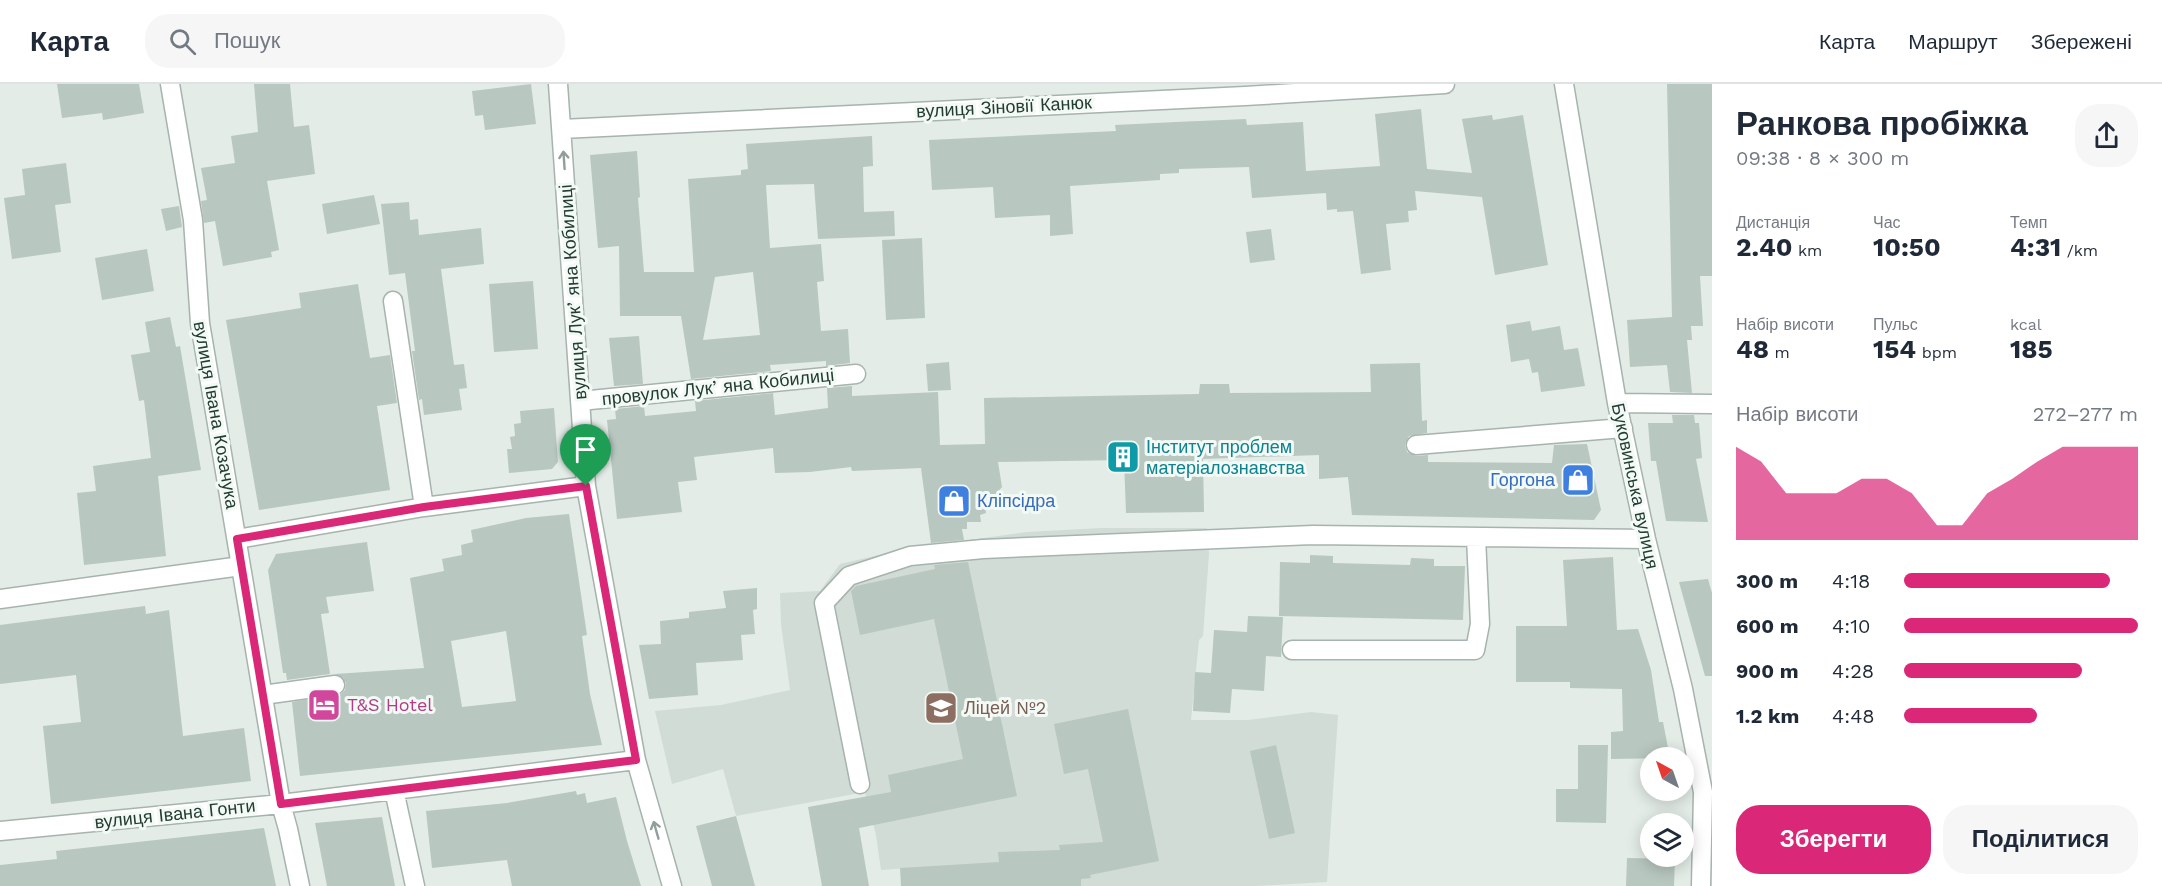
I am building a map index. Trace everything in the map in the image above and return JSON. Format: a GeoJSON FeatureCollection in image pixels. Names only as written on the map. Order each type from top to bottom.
{"type":"FeatureCollection","features":[{"type":"Feature","properties":{"kind":"street","name":"вулиця Івана Козачука"},"geometry":{"type":"LineString","coordinates":[[170,84],[193,220],[200,323],[281,804],[300,886]]}},
{"type":"Feature","properties":{"kind":"street","name":"вулиця Лукʼяна Кобилиці"},"geometry":{"type":"LineString","coordinates":[[558,84],[586,486],[636,760],[672,886]]}},
{"type":"Feature","properties":{"kind":"street","name":"вулиця Зіновії Канюк"},"geometry":{"type":"LineString","coordinates":[[562,129],[1245,96],[1445,84]]}},
{"type":"Feature","properties":{"kind":"street","name":"Буковинська вулиця"},"geometry":{"type":"LineString","coordinates":[[1564,84],[1617,403],[1646,539],[1708,793],[1701,886]]}},
{"type":"Feature","properties":{"kind":"street"},"geometry":{"type":"LineString","coordinates":[[393,301],[424,507]]}},
{"type":"Feature","properties":{"kind":"street","name":"провулок Лукʼяна Кобилиці"},"geometry":{"type":"LineString","coordinates":[[580,401],[856,374]]}},
{"type":"Feature","properties":{"kind":"street"},"geometry":{"type":"LineString","coordinates":[[1617,403],[1712,404]]}},
{"type":"Feature","properties":{"kind":"street"},"geometry":{"type":"LineString","coordinates":[[1416,445],[1623,428]]}},
{"type":"Feature","properties":{"kind":"street"},"geometry":{"type":"LineString","coordinates":[[237,539],[424,507],[586,486]]}},
{"type":"Feature","properties":{"kind":"street"},"geometry":{"type":"LineString","coordinates":[[860,784],[824,603],[849,576],[910,556],[983,549],[1313,535],[1646,539]]}},
{"type":"Feature","properties":{"kind":"street"},"geometry":{"type":"LineString","coordinates":[[1292,650],[1475,650],[1480,624],[1476,537]]}},
{"type":"Feature","properties":{"kind":"street"},"geometry":{"type":"LineString","coordinates":[[0,599],[241,566]]}},
{"type":"Feature","properties":{"kind":"street"},"geometry":{"type":"LineString","coordinates":[[263,695],[334,685]]}},
{"type":"Feature","properties":{"kind":"street","name":"вулиця Івана Гонти"},"geometry":{"type":"LineString","coordinates":[[0,831],[281,804],[636,760]]}},
{"type":"Feature","properties":{"kind":"street"},"geometry":{"type":"LineString","coordinates":[[394,790],[415,886]]}},
{"type":"Feature","properties":{"kind":"shaded area","name":"Ліцей №2"},"geometry":{"type":"Polygon","coordinates":[[[1101,528],[1207,528],[1209,554],[1203,636],[1199,640],[1191,720],[1248,720],[1311,712],[1338,715],[1327,882],[1256,886],[1056,886],[922,867],[881,870],[876,835],[865,792],[736,816],[723,769],[672,784],[655,711],[721,705],[790,690],[781,624],[780,593],[820,591],[840,564],[905,549],[1027,532],[1101,528]]]}},
{"type":"Feature","properties":{"kind":"building"},"geometry":{"type":"Polygon","coordinates":[[[57,84],[139,84],[144,113],[103,120],[102,113],[62,118],[57,84]]]}},
{"type":"Feature","properties":{"kind":"building"},"geometry":{"type":"Polygon","coordinates":[[[254,84],[290,84],[294,127],[309,125],[315,174],[267,181],[279,250],[271,252],[272,257],[223,266],[215,221],[204,223],[201,201],[207,200],[201,168],[235,163],[231,136],[258,132],[254,84]]]}},
{"type":"Feature","properties":{"kind":"building"},"geometry":{"type":"Polygon","coordinates":[[[531,84],[536,124],[485,130],[483,115],[475,116],[472,91],[531,84]]]}},
{"type":"Feature","properties":{"kind":"building"},"geometry":{"type":"Polygon","coordinates":[[[1667,84],[1712,84],[1712,276],[1700,276],[1703,326],[1691,326],[1692,340],[1687,340],[1692,393],[1670,392],[1667,365],[1630,367],[1627,320],[1672,317],[1667,84]]]}},
{"type":"Feature","properties":{"kind":"building"},"geometry":{"type":"Polygon","coordinates":[[[1421,109],[1427,169],[1472,173],[1462,119],[1492,115],[1493,120],[1523,115],[1548,265],[1495,275],[1482,197],[1415,191],[1417,210],[1408,211],[1409,222],[1386,224],[1391,270],[1361,274],[1353,211],[1327,210],[1326,193],[1252,198],[1249,167],[1179,169],[1179,173],[1160,174],[1160,180],[1070,186],[1073,234],[1050,236],[1050,215],[995,218],[993,187],[932,190],[929,140],[1116,131],[1115,125],[1176,122],[1246,119],[1247,125],[1303,122],[1306,171],[1380,166],[1375,114],[1421,109]]]}},
{"type":"Feature","properties":{"kind":"building"},"geometry":{"type":"Polygon","coordinates":[[[872,136],[873,166],[863,167],[864,212],[894,211],[895,236],[818,239],[814,184],[766,185],[770,248],[821,244],[824,281],[817,282],[821,331],[848,329],[850,363],[826,366],[826,361],[770,365],[771,371],[691,379],[681,316],[620,316],[619,246],[598,248],[590,155],[637,151],[644,272],[694,272],[688,179],[741,175],[741,170],[748,169],[746,144],[872,136]],[[753,272],[715,277],[703,340],[760,335],[753,272]]]}},
{"type":"Feature","properties":{"kind":"building"},"geometry":{"type":"Polygon","coordinates":[[[66,163],[71,203],[55,205],[61,252],[12,259],[4,198],[25,195],[22,169],[66,163]]]}},
{"type":"Feature","properties":{"kind":"building"},"geometry":{"type":"Polygon","coordinates":[[[374,195],[380,224],[327,234],[322,204],[374,195]]]}},
{"type":"Feature","properties":{"kind":"building"},"geometry":{"type":"Polygon","coordinates":[[[409,202],[410,220],[418,219],[419,235],[481,228],[484,264],[441,269],[454,365],[464,364],[467,388],[459,389],[462,410],[424,415],[422,399],[419,400],[405,273],[389,275],[381,204],[409,202]]]}},
{"type":"Feature","properties":{"kind":"building"},"geometry":{"type":"Polygon","coordinates":[[[179,206],[182,227],[166,231],[161,209],[179,206]]]}},
{"type":"Feature","properties":{"kind":"building"},"geometry":{"type":"Polygon","coordinates":[[[1271,229],[1275,260],[1250,263],[1246,232],[1271,229]]]}},
{"type":"Feature","properties":{"kind":"building"},"geometry":{"type":"Polygon","coordinates":[[[922,238],[925,318],[886,320],[882,240],[922,238]]]}},
{"type":"Feature","properties":{"kind":"building"},"geometry":{"type":"Polygon","coordinates":[[[147,249],[154,291],[102,300],[95,258],[147,249]]]}},
{"type":"Feature","properties":{"kind":"building"},"geometry":{"type":"Polygon","coordinates":[[[533,281],[538,349],[494,352],[489,284],[533,281]]]}},
{"type":"Feature","properties":{"kind":"building"},"geometry":{"type":"Polygon","coordinates":[[[358,284],[370,358],[390,355],[397,403],[377,406],[390,490],[259,510],[226,320],[301,308],[299,293],[358,284]]]}},
{"type":"Feature","properties":{"kind":"building"},"geometry":{"type":"Polygon","coordinates":[[[170,317],[176,347],[180,346],[201,470],[158,476],[166,556],[84,565],[77,493],[96,491],[93,466],[151,458],[144,400],[139,401],[131,355],[150,352],[145,322],[170,317]]]}},
{"type":"Feature","properties":{"kind":"building"},"geometry":{"type":"Polygon","coordinates":[[[1530,321],[1532,331],[1560,326],[1564,350],[1578,348],[1585,386],[1541,392],[1538,372],[1532,373],[1529,359],[1511,362],[1506,325],[1530,321]]]}},
{"type":"Feature","properties":{"kind":"building"},"geometry":{"type":"Polygon","coordinates":[[[639,336],[643,384],[614,386],[609,338],[639,336]]]}},
{"type":"Feature","properties":{"kind":"building"},"geometry":{"type":"Polygon","coordinates":[[[949,362],[951,390],[928,391],[926,364],[949,362]]]}},
{"type":"Feature","properties":{"kind":"building"},"geometry":{"type":"Polygon","coordinates":[[[1420,363],[1422,421],[1427,420],[1427,433],[1409,436],[1405,445],[1407,452],[1416,456],[1428,455],[1428,462],[1552,463],[1554,445],[1587,444],[1601,510],[1594,520],[1352,515],[1348,477],[1319,479],[1319,455],[1203,459],[1204,512],[1126,513],[1124,460],[998,462],[1002,487],[993,497],[994,505],[985,505],[986,513],[980,515],[981,522],[967,522],[967,529],[962,529],[964,540],[931,543],[921,468],[852,471],[851,467],[775,473],[773,448],[694,457],[697,480],[678,482],[682,512],[617,519],[607,420],[616,419],[615,409],[644,406],[645,416],[696,411],[695,401],[773,393],[775,415],[828,408],[827,388],[852,386],[852,396],[938,392],[940,445],[985,444],[984,398],[1199,394],[1200,384],[1229,384],[1230,393],[1371,392],[1370,364],[1420,363]]]}},
{"type":"Feature","properties":{"kind":"building"},"geometry":{"type":"Polygon","coordinates":[[[554,408],[558,462],[552,469],[509,473],[507,449],[512,449],[510,437],[515,436],[514,424],[521,423],[520,411],[554,408]]]}},
{"type":"Feature","properties":{"kind":"building"},"geometry":{"type":"Polygon","coordinates":[[[1672,415],[1694,415],[1695,423],[1699,423],[1702,458],[1696,459],[1708,522],[1666,521],[1656,461],[1651,461],[1648,423],[1673,423],[1672,415]]]}},
{"type":"Feature","properties":{"kind":"building"},"geometry":{"type":"Polygon","coordinates":[[[569,514],[587,635],[582,636],[590,694],[602,745],[300,776],[292,702],[341,694],[345,690],[346,683],[343,678],[335,674],[424,668],[410,578],[444,571],[442,559],[462,555],[461,545],[473,542],[471,530],[526,518],[569,514]],[[506,631],[451,641],[462,707],[516,701],[506,631]]]}},
{"type":"Feature","properties":{"kind":"building"},"geometry":{"type":"Polygon","coordinates":[[[367,542],[374,591],[326,597],[329,613],[321,614],[330,674],[287,680],[286,673],[283,673],[268,570],[276,554],[367,542]]]}},
{"type":"Feature","properties":{"kind":"building"},"geometry":{"type":"Polygon","coordinates":[[[1310,555],[1333,556],[1333,563],[1410,565],[1411,558],[1434,559],[1434,566],[1465,566],[1463,620],[1279,616],[1280,562],[1310,563],[1310,555]]]}},
{"type":"Feature","properties":{"kind":"building"},"geometry":{"type":"Polygon","coordinates":[[[1613,557],[1617,630],[1638,629],[1651,670],[1659,722],[1663,722],[1668,747],[1640,747],[1640,759],[1611,759],[1611,732],[1623,731],[1622,689],[1570,688],[1570,682],[1516,682],[1516,626],[1567,626],[1563,560],[1613,557]]]}},
{"type":"Feature","properties":{"kind":"building"},"geometry":{"type":"Polygon","coordinates":[[[968,562],[1017,796],[859,828],[869,886],[822,886],[808,807],[891,792],[888,775],[963,759],[934,619],[860,635],[851,591],[856,586],[935,569],[934,565],[968,562]]]}},
{"type":"Feature","properties":{"kind":"building"},"geometry":{"type":"Polygon","coordinates":[[[1708,579],[1712,593],[1712,676],[1705,676],[1679,582],[1708,579]]]}},
{"type":"Feature","properties":{"kind":"building"},"geometry":{"type":"Polygon","coordinates":[[[757,588],[757,609],[753,610],[755,634],[741,635],[743,660],[696,663],[698,695],[649,699],[639,645],[661,644],[660,621],[689,618],[689,612],[726,608],[723,591],[757,588]]]}},
{"type":"Feature","properties":{"kind":"building"},"geometry":{"type":"Polygon","coordinates":[[[145,606],[146,614],[169,610],[183,736],[244,728],[251,781],[51,804],[43,726],[81,722],[76,675],[0,684],[0,625],[145,606]]]}},
{"type":"Feature","properties":{"kind":"building"},"geometry":{"type":"Polygon","coordinates":[[[1248,616],[1283,617],[1281,657],[1266,656],[1264,691],[1232,689],[1230,713],[1193,711],[1195,672],[1211,673],[1214,630],[1247,632],[1248,616]]]}},
{"type":"Feature","properties":{"kind":"building"},"geometry":{"type":"Polygon","coordinates":[[[1128,709],[1159,861],[1090,875],[1091,878],[1081,879],[1081,886],[901,886],[900,868],[999,862],[998,852],[1060,850],[1059,845],[1103,842],[1088,769],[1064,774],[1054,724],[1128,709]]]}},
{"type":"Feature","properties":{"kind":"building"},"geometry":{"type":"Polygon","coordinates":[[[1276,745],[1295,833],[1269,839],[1250,751],[1276,745]]]}},
{"type":"Feature","properties":{"kind":"building"},"geometry":{"type":"Polygon","coordinates":[[[1578,745],[1608,745],[1606,823],[1556,822],[1556,789],[1578,789],[1578,745]]]}},
{"type":"Feature","properties":{"kind":"building"},"geometry":{"type":"Polygon","coordinates":[[[576,791],[577,795],[585,793],[587,803],[616,797],[641,886],[512,886],[507,860],[432,868],[426,811],[507,803],[576,791]]]}},
{"type":"Feature","properties":{"kind":"building"},"geometry":{"type":"Polygon","coordinates":[[[736,816],[755,886],[712,886],[696,826],[736,816]]]}},
{"type":"Feature","properties":{"kind":"building"},"geometry":{"type":"Polygon","coordinates":[[[382,817],[395,886],[327,886],[315,823],[382,817]]]}},
{"type":"Feature","properties":{"kind":"building"},"geometry":{"type":"Polygon","coordinates":[[[264,828],[276,886],[0,886],[0,865],[57,859],[56,851],[264,828]]]}},
{"type":"Feature","properties":{"kind":"building"},"geometry":{"type":"Polygon","coordinates":[[[1627,858],[1640,858],[1640,867],[1675,867],[1674,886],[1626,886],[1627,858]]]}},
{"type":"Feature","properties":{"kind":"place","name":"Інститут проблем матеріалознавства"},"geometry":{"type":"Point","coordinates":[1123,457]}},
{"type":"Feature","properties":{"kind":"place","name":"Горгона"},"geometry":{"type":"Point","coordinates":[1578,480]}},
{"type":"Feature","properties":{"kind":"place","name":"Кліпсідра"},"geometry":{"type":"Point","coordinates":[954,501]}},
{"type":"Feature","properties":{"kind":"place","name":"T&S Hotel"},"geometry":{"type":"Point","coordinates":[324,705]}},
{"type":"Feature","properties":{"kind":"place","name":"Ліцей №2"},"geometry":{"type":"Point","coordinates":[941,708]}},
{"type":"Feature","properties":{"kind":"route"},"geometry":{"type":"LineString","coordinates":[[586,486],[636,760],[281,804],[237,539],[424,507],[586,486]]}}]}
